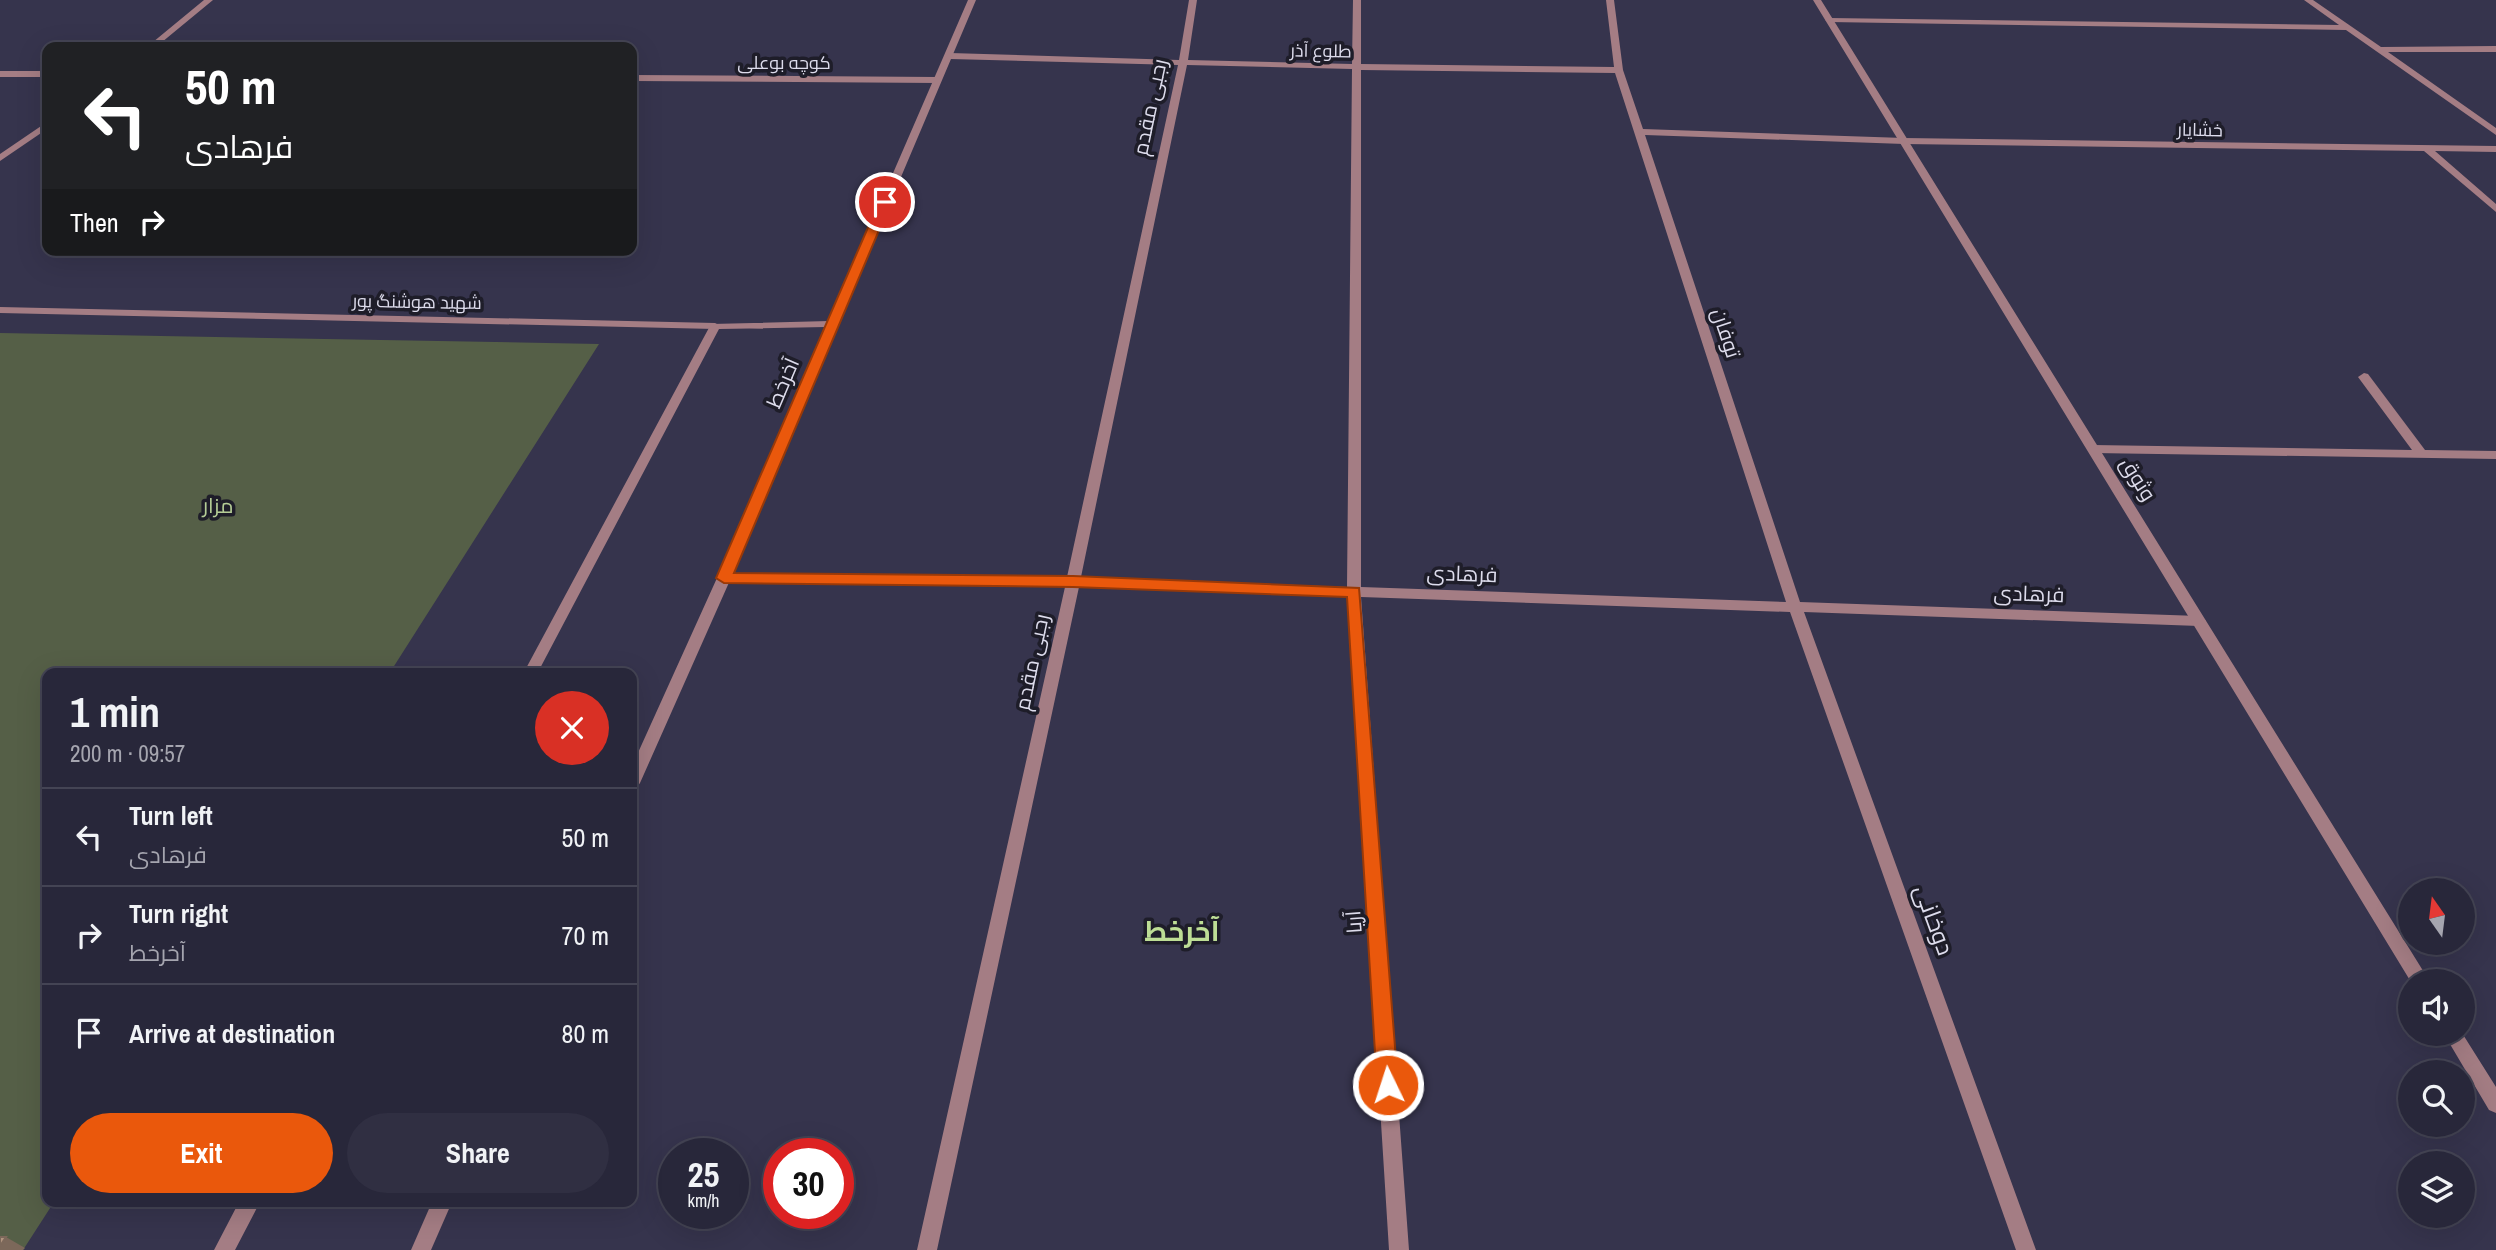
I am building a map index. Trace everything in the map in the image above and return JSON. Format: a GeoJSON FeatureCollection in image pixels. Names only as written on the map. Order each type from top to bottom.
{"type":"FeatureCollection","features":[{"type":"Feature","properties":{"kind":"street"},"geometry":{"type":"LineString","coordinates":[[158,42],[209,0]]}},
{"type":"Feature","properties":{"kind":"street","name":"آخرخط"},"geometry":{"type":"LineString","coordinates":[[637,772],[724,578],[972,0]]}},
{"type":"Feature","properties":{"kind":"street","name":"رجبی مقدم"},"geometry":{"type":"LineString","coordinates":[[927,1250],[1073,582],[1183,63],[1193,0]]}},
{"type":"Feature","properties":{"kind":"street","name":"آریا"},"geometry":{"type":"LineString","coordinates":[[1357,0],[1354,592],[1399,1250]]}},
{"type":"Feature","properties":{"kind":"street"},"geometry":{"type":"LineString","coordinates":[[1610,0],[1619,71]]}},
{"type":"Feature","properties":{"kind":"street","name":"وثوق"},"geometry":{"type":"LineString","coordinates":[[1817,0],[2413,969]]}},
{"type":"Feature","properties":{"kind":"street"},"geometry":{"type":"LineString","coordinates":[[2308,0],[2496,132]]}},
{"type":"Feature","properties":{"kind":"street"},"geometry":{"type":"LineString","coordinates":[[1829,20],[2348,28]]}},
{"type":"Feature","properties":{"kind":"street"},"geometry":{"type":"LineString","coordinates":[[2379,50],[2496,49]]}},
{"type":"Feature","properties":{"kind":"street","name":"طلوع آذر"},"geometry":{"type":"LineString","coordinates":[[950,55],[1183,63],[1619,71]]}},
{"type":"Feature","properties":{"kind":"street","name":"توفان"},"geometry":{"type":"LineString","coordinates":[[1619,71],[1795,607]]}},
{"type":"Feature","properties":{"kind":"street"},"geometry":{"type":"LineString","coordinates":[[0,74],[42,74]]}},
{"type":"Feature","properties":{"kind":"street","name":"کوچه بوعلی"},"geometry":{"type":"LineString","coordinates":[[637,78],[937,80]]}},
{"type":"Feature","properties":{"kind":"street"},"geometry":{"type":"LineString","coordinates":[[0,158],[42,129]]}},
{"type":"Feature","properties":{"kind":"street","name":"خشایار"},"geometry":{"type":"LineString","coordinates":[[1640,132],[1904,141],[2496,149]]}},
{"type":"Feature","properties":{"kind":"street"},"geometry":{"type":"LineString","coordinates":[[2426,149],[2496,209]]}},
{"type":"Feature","properties":{"kind":"street","name":"شهید هوشنگ پور"},"geometry":{"type":"LineString","coordinates":[[0,310],[715,326],[833,324]]}},
{"type":"Feature","properties":{"kind":"street"},"geometry":{"type":"LineString","coordinates":[[533,668],[715,326]]}},
{"type":"Feature","properties":{"kind":"street"},"geometry":{"type":"LineString","coordinates":[[2364,377],[2422,454]]}},
{"type":"Feature","properties":{"kind":"street"},"geometry":{"type":"LineString","coordinates":[[2093,449],[2496,455]]}},
{"type":"Feature","properties":{"kind":"street","name":"فرهادی"},"geometry":{"type":"LineString","coordinates":[[724,578],[1073,582],[2199,621]]}},
{"type":"Feature","properties":{"kind":"street","name":"دوخانی"},"geometry":{"type":"LineString","coordinates":[[1795,607],[2026,1250]]}},
{"type":"Feature","properties":{"kind":"street"},"geometry":{"type":"LineString","coordinates":[[2460,1046],[2496,1104]]}},
{"type":"Feature","properties":{"kind":"street"},"geometry":{"type":"LineString","coordinates":[[224,1250],[247,1207]]}},
{"type":"Feature","properties":{"kind":"street"},"geometry":{"type":"LineString","coordinates":[[421,1250],[440,1207]]}},
{"type":"Feature","properties":{"kind":"green space","name":"مزار"},"geometry":{"type":"Polygon","coordinates":[[[0,333],[599,344],[393,668],[42,668],[42,1207],[51,1207],[23,1250],[0,1250],[0,333]]]}},
{"type":"Feature","properties":{"kind":"district","name":"آخرخط"},"geometry":{"type":"Point","coordinates":[1182,931]}},
{"type":"Feature","properties":{"kind":"route"},"geometry":{"type":"LineString","coordinates":[[885,202],[724,578],[1073,582],[1354,592],[1388,1085]]}}]}
